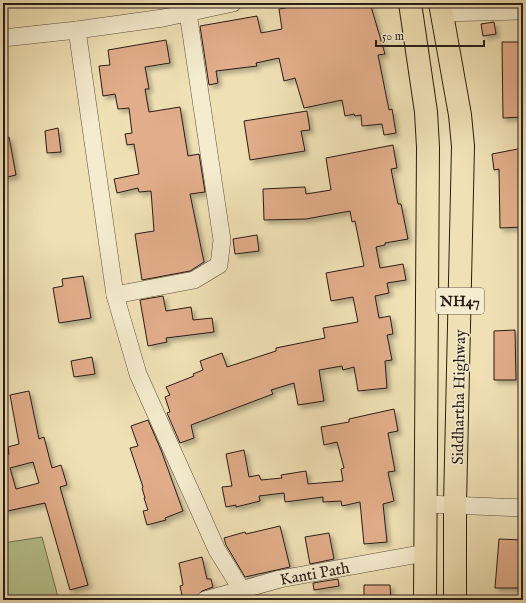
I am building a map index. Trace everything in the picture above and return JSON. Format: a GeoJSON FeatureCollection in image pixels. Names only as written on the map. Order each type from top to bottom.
{"type":"FeatureCollection","features":[{"type":"Feature","properties":{"kind":"highway","name":"Siddhartha Highway"},"geometry":{"type":"LineString","coordinates":[[410,3],[426,112],[428,147],[425,600]]}},
{"type":"Feature","properties":{"kind":"highway","name":"Siddhartha Highway"},"geometry":{"type":"LineString","coordinates":[[441,8],[460,115],[462,146],[455,505],[455,600]]}},
{"type":"Feature","properties":{"kind":"street"},"geometry":{"type":"LineString","coordinates":[[3,38],[77,30],[163,18],[233,3]]}},
{"type":"Feature","properties":{"kind":"street"},"geometry":{"type":"LineString","coordinates":[[441,8],[523,11]]}},
{"type":"Feature","properties":{"kind":"street"},"geometry":{"type":"LineString","coordinates":[[115,295],[194,280],[219,265],[222,240],[188,13]]}},
{"type":"Feature","properties":{"kind":"street"},"geometry":{"type":"LineString","coordinates":[[77,30],[115,295],[138,374],[217,550],[244,597]]}},
{"type":"Feature","properties":{"kind":"street"},"geometry":{"type":"LineString","coordinates":[[426,504],[523,508]]}},
{"type":"Feature","properties":{"kind":"street","name":"Kanti Path"},"geometry":{"type":"LineString","coordinates":[[205,600],[244,597],[280,579],[425,554]]}},
{"type":"Feature","properties":{"kind":"green space"},"geometry":{"type":"Polygon","coordinates":[[[42,537],[58,597],[46,600],[3,600],[3,543],[42,537]]]}},
{"type":"Feature","properties":{"kind":"building"},"geometry":{"type":"Polygon","coordinates":[[[319,3],[328,3],[329,6],[341,3],[370,3],[385,54],[378,55],[389,110],[392,109],[396,133],[384,135],[382,124],[362,126],[361,115],[355,116],[354,114],[345,116],[342,100],[304,108],[295,78],[284,81],[279,58],[256,63],[257,66],[216,71],[218,83],[209,85],[200,26],[257,16],[261,33],[282,29],[279,9],[302,5],[302,7],[319,3]]]}},
{"type":"Feature","properties":{"kind":"building"},"geometry":{"type":"Polygon","coordinates":[[[494,22],[496,34],[483,36],[481,24],[494,22]]]}},
{"type":"Feature","properties":{"kind":"building"},"geometry":{"type":"Polygon","coordinates":[[[166,40],[170,63],[145,67],[149,89],[145,89],[149,112],[180,107],[188,156],[199,154],[205,192],[190,194],[204,262],[190,271],[142,280],[135,234],[154,231],[151,191],[139,192],[138,188],[117,193],[114,179],[139,174],[134,144],[127,145],[125,134],[132,133],[129,108],[118,109],[115,94],[103,96],[99,66],[110,65],[108,50],[166,40]]]}},
{"type":"Feature","properties":{"kind":"building"},"geometry":{"type":"Polygon","coordinates":[[[502,42],[523,42],[523,117],[503,118],[502,42]]]}},
{"type":"Feature","properties":{"kind":"building"},"geometry":{"type":"Polygon","coordinates":[[[307,111],[310,130],[301,131],[305,151],[250,160],[244,121],[307,111]]]}},
{"type":"Feature","properties":{"kind":"building"},"geometry":{"type":"Polygon","coordinates":[[[58,128],[61,152],[47,153],[45,131],[58,128]]]}},
{"type":"Feature","properties":{"kind":"building"},"geometry":{"type":"Polygon","coordinates":[[[9,137],[16,175],[3,178],[3,138],[9,137]]]}},
{"type":"Feature","properties":{"kind":"building"},"geometry":{"type":"Polygon","coordinates":[[[393,145],[397,168],[391,169],[398,204],[401,204],[408,239],[385,243],[385,245],[376,247],[380,268],[403,264],[406,280],[387,283],[389,293],[375,296],[379,318],[390,316],[393,334],[387,335],[392,360],[385,361],[387,388],[358,391],[354,367],[343,370],[342,366],[319,370],[324,401],[298,405],[294,383],[271,390],[273,394],[191,425],[194,438],[180,443],[167,413],[170,412],[165,397],[170,395],[166,387],[194,376],[193,374],[203,370],[200,361],[222,353],[227,367],[276,351],[276,348],[325,338],[323,328],[358,322],[353,297],[331,301],[326,273],[364,266],[355,221],[352,222],[350,211],[306,219],[264,220],[263,189],[305,187],[306,194],[331,190],[326,158],[393,145]]]}},
{"type":"Feature","properties":{"kind":"building"},"geometry":{"type":"Polygon","coordinates":[[[523,148],[523,227],[500,228],[499,169],[494,170],[492,154],[523,148]]]}},
{"type":"Feature","properties":{"kind":"building"},"geometry":{"type":"Polygon","coordinates":[[[257,235],[259,251],[235,254],[233,239],[257,235]]]}},
{"type":"Feature","properties":{"kind":"building"},"geometry":{"type":"Polygon","coordinates":[[[83,276],[91,318],[59,323],[53,288],[63,286],[62,279],[83,276]]]}},
{"type":"Feature","properties":{"kind":"building"},"geometry":{"type":"Polygon","coordinates":[[[163,296],[166,311],[191,307],[193,320],[212,318],[214,332],[166,338],[167,342],[148,346],[140,300],[163,296]]]}},
{"type":"Feature","properties":{"kind":"building"},"geometry":{"type":"Polygon","coordinates":[[[515,330],[516,380],[494,380],[494,331],[515,330]]]}},
{"type":"Feature","properties":{"kind":"building"},"geometry":{"type":"Polygon","coordinates":[[[92,357],[95,374],[74,377],[71,361],[92,357]]]}},
{"type":"Feature","properties":{"kind":"building"},"geometry":{"type":"Polygon","coordinates":[[[29,391],[39,439],[44,437],[52,468],[61,465],[67,485],[60,487],[88,585],[70,590],[45,503],[3,512],[3,455],[9,454],[8,447],[19,444],[10,395],[29,391]],[[33,462],[10,468],[16,489],[39,483],[33,462]]]}},
{"type":"Feature","properties":{"kind":"building"},"geometry":{"type":"Polygon","coordinates":[[[394,409],[398,431],[388,433],[395,471],[388,472],[394,501],[383,504],[387,542],[364,544],[360,502],[342,506],[341,501],[323,502],[323,497],[285,502],[284,493],[259,496],[260,501],[236,507],[236,505],[226,507],[222,487],[232,486],[226,454],[244,450],[249,477],[259,475],[261,480],[282,478],[281,475],[306,471],[308,484],[343,481],[341,469],[344,468],[337,442],[324,445],[321,427],[349,422],[349,419],[394,409]]]}},
{"type":"Feature","properties":{"kind":"building"},"geometry":{"type":"Polygon","coordinates":[[[148,420],[161,450],[183,511],[165,518],[166,520],[147,525],[143,511],[148,510],[144,498],[143,487],[130,448],[138,446],[131,426],[148,420]]]}},
{"type":"Feature","properties":{"kind":"building"},"geometry":{"type":"Polygon","coordinates":[[[280,526],[290,567],[245,577],[226,545],[224,538],[245,532],[246,534],[280,526]]]}},
{"type":"Feature","properties":{"kind":"building"},"geometry":{"type":"Polygon","coordinates":[[[329,533],[334,559],[310,564],[305,537],[329,533]]]}},
{"type":"Feature","properties":{"kind":"building"},"geometry":{"type":"Polygon","coordinates":[[[499,539],[523,540],[523,588],[495,588],[499,539]]]}},
{"type":"Feature","properties":{"kind":"building"},"geometry":{"type":"Polygon","coordinates":[[[202,557],[207,579],[211,579],[213,587],[202,591],[195,598],[183,600],[180,586],[183,585],[179,563],[202,557]]]}},
{"type":"Feature","properties":{"kind":"building"},"geometry":{"type":"Polygon","coordinates":[[[338,579],[339,586],[314,590],[313,583],[338,579]]]}},
{"type":"Feature","properties":{"kind":"building"},"geometry":{"type":"Polygon","coordinates":[[[364,585],[390,585],[391,600],[364,600],[364,585]]]}}]}
